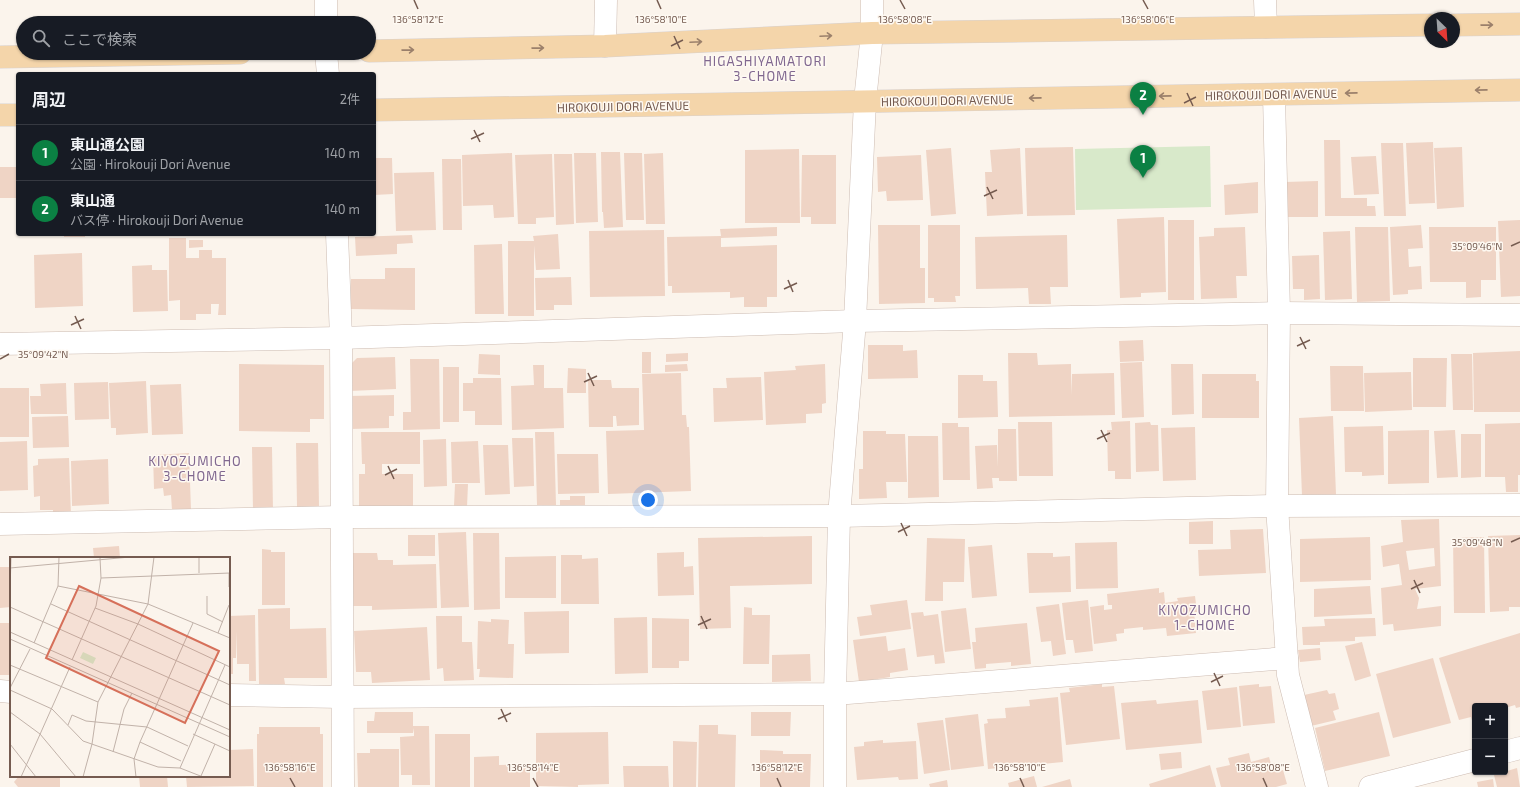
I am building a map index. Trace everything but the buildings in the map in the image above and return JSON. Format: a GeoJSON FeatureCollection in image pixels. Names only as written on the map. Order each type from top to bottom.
{"type":"FeatureCollection","features":[{"type":"Feature","properties":{"kind":"main road"},"geometry":{"type":"LineString","coordinates":[[1460,25],[1520,24]]}},
{"type":"Feature","properties":{"kind":"main road"},"geometry":{"type":"LineString","coordinates":[[376,51],[604,46],[872,33],[1424,26]]}},
{"type":"Feature","properties":{"kind":"main road"},"geometry":{"type":"LineString","coordinates":[[0,57],[16,57]]}},
{"type":"Feature","properties":{"kind":"main road","name":"HIROKOUJI DORI AVENUE"},"geometry":{"type":"LineString","coordinates":[[376,110],[1520,90]]}},
{"type":"Feature","properties":{"kind":"main road"},"geometry":{"type":"LineString","coordinates":[[0,115],[16,115]]}},
{"type":"Feature","properties":{"kind":"street"},"geometry":{"type":"LineString","coordinates":[[326,0],[326,16]]}},
{"type":"Feature","properties":{"kind":"street"},"geometry":{"type":"LineString","coordinates":[[604,46],[606,0]]}},
{"type":"Feature","properties":{"kind":"street"},"geometry":{"type":"LineString","coordinates":[[835,787],[835,694],[839,516],[855,321],[865,101],[872,33],[872,0]]}},
{"type":"Feature","properties":{"kind":"street"},"geometry":{"type":"LineString","coordinates":[[1265,0],[1266,28]]}},
{"type":"Feature","properties":{"kind":"street"},"geometry":{"type":"LineString","coordinates":[[327,60],[328,72]]}},
{"type":"Feature","properties":{"kind":"street"},"geometry":{"type":"LineString","coordinates":[[1274,95],[1279,313],[1277,506],[1288,675],[1317,787]]}},
{"type":"Feature","properties":{"kind":"street"},"geometry":{"type":"LineString","coordinates":[[337,236],[341,338],[343,517],[343,787]]}},
{"type":"Feature","properties":{"kind":"street"},"geometry":{"type":"LineString","coordinates":[[0,344],[341,338],[855,321],[1279,313],[1520,315]]}},
{"type":"Feature","properties":{"kind":"street"},"geometry":{"type":"LineString","coordinates":[[0,524],[343,517],[839,516],[1277,506],[1520,506]]}},
{"type":"Feature","properties":{"kind":"street"},"geometry":{"type":"LineString","coordinates":[[230,695],[342,697],[835,694],[1287,658]]}},
{"type":"Feature","properties":{"kind":"street"},"geometry":{"type":"LineString","coordinates":[[0,691],[10,692]]}},
{"type":"Feature","properties":{"kind":"street"},"geometry":{"type":"LineString","coordinates":[[1508,751],[1520,748]]}},
{"type":"Feature","properties":{"kind":"street"},"geometry":{"type":"LineString","coordinates":[[1370,787],[1472,761]]}},
{"type":"Feature","properties":{"kind":"green space"},"geometry":{"type":"Polygon","coordinates":[[[1210,146],[1211,207],[1076,210],[1075,149],[1210,146]]]}},
{"type":"Feature","properties":{"kind":"place","name":"東山通"},"geometry":{"type":"Point","coordinates":[1143,115]}},
{"type":"Feature","properties":{"kind":"place","name":"東山通公園"},"geometry":{"type":"Point","coordinates":[1143,178]}},
{"type":"Feature","properties":{"kind":"district","name":"HIGASHIYAMATORI 3-CHOME"},"geometry":{"type":"Point","coordinates":[765,68]}},
{"type":"Feature","properties":{"kind":"district","name":"KIYOZUMICHO 3-CHOME"},"geometry":{"type":"Point","coordinates":[195,468]}},
{"type":"Feature","properties":{"kind":"district","name":"KIYOZUMICHO 1-CHOME"},"geometry":{"type":"Point","coordinates":[1205,618]}}]}
